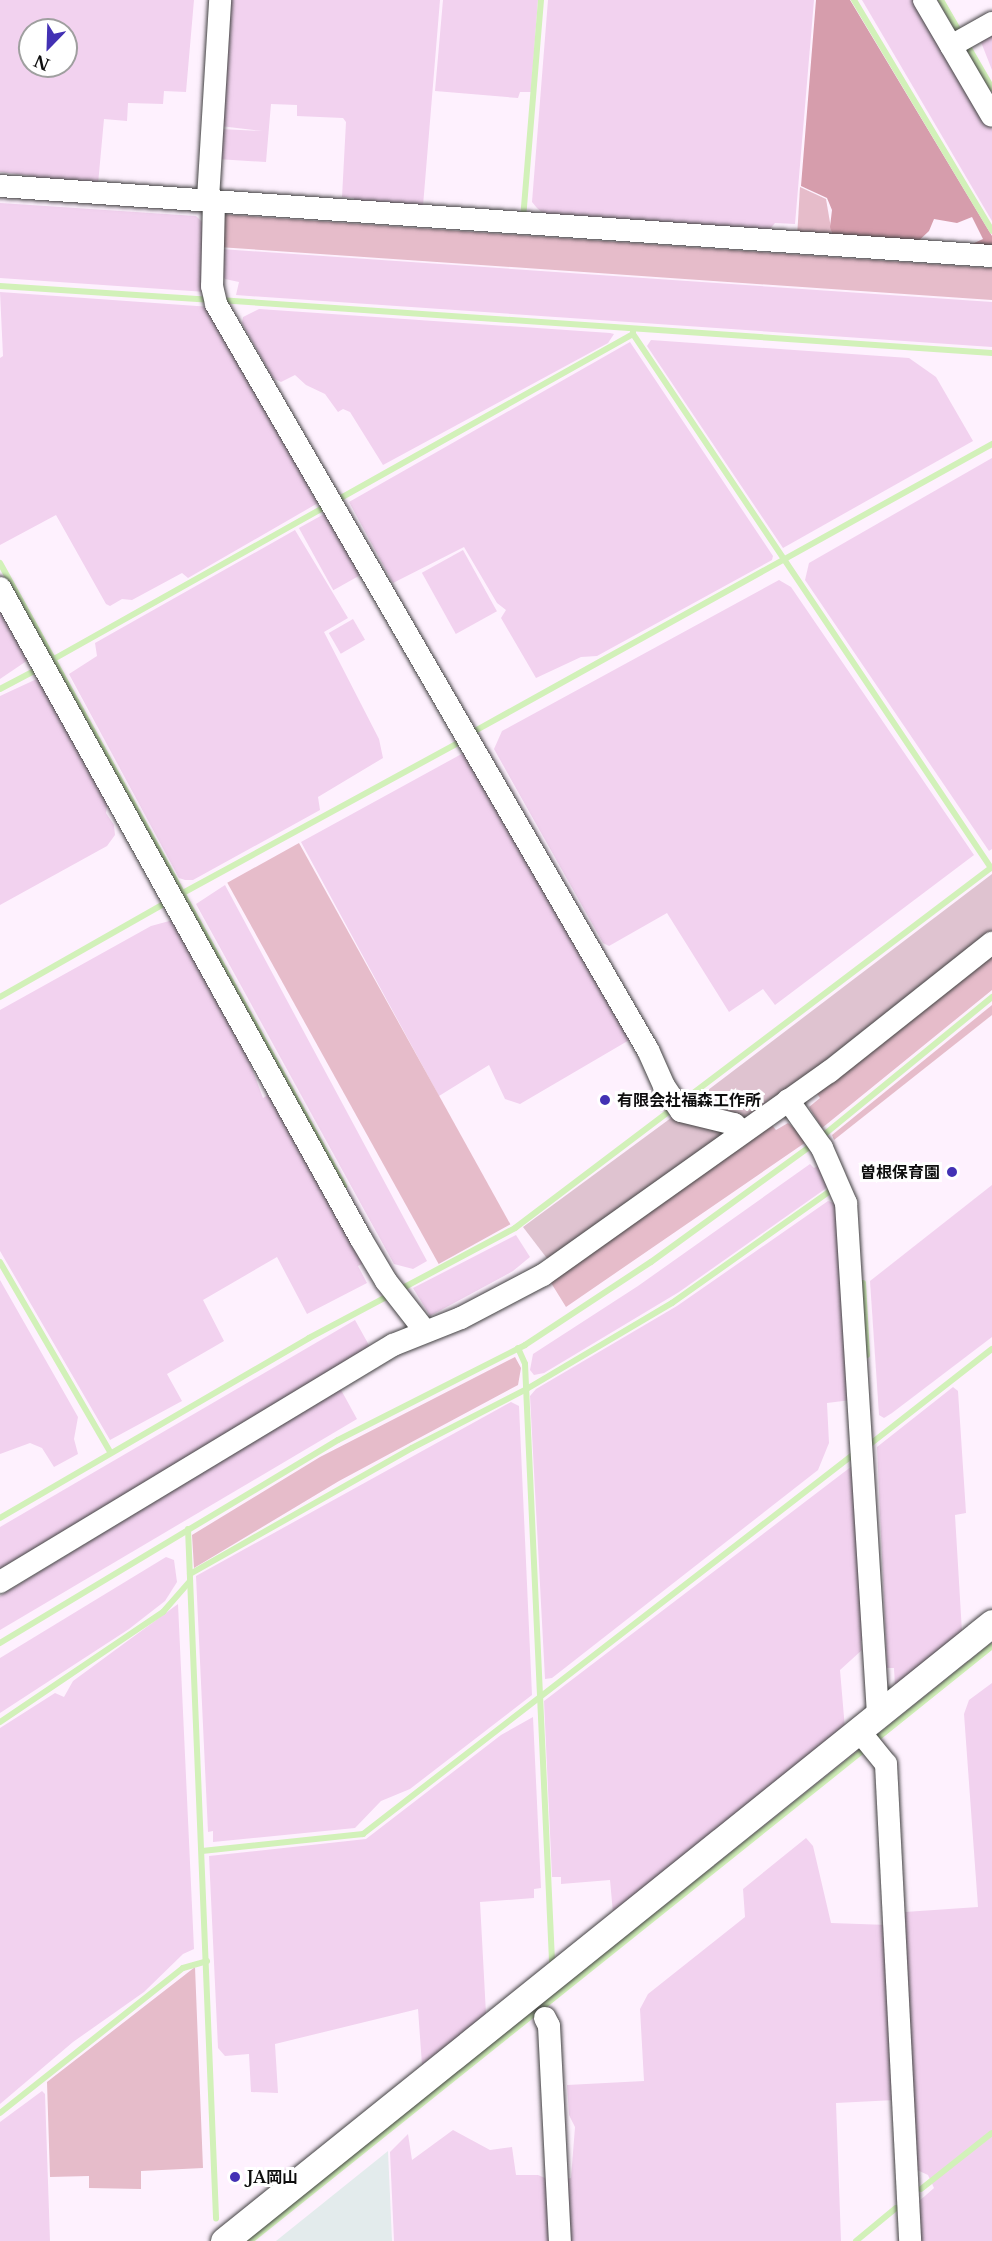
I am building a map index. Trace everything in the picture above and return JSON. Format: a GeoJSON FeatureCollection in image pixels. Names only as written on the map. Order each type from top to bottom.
{"type":"FeatureCollection","features":[{"type":"Feature","properties":{"kind":"street"},"geometry":{"type":"LineString","coordinates":[[220,0],[212,205],[214,300],[679,1107],[734,1124],[743,1132]]}},
{"type":"Feature","properties":{"kind":"street"},"geometry":{"type":"LineString","coordinates":[[924,0],[960,41],[992,116]]}},
{"type":"Feature","properties":{"kind":"street"},"geometry":{"type":"LineString","coordinates":[[960,41],[992,23]]}},
{"type":"Feature","properties":{"kind":"street"},"geometry":{"type":"LineString","coordinates":[[0,186],[212,205],[522,221],[992,256]]}},
{"type":"Feature","properties":{"kind":"street"},"geometry":{"type":"LineString","coordinates":[[0,588],[394,1291],[425,1331]]}},
{"type":"Feature","properties":{"kind":"street"},"geometry":{"type":"LineString","coordinates":[[0,1582],[393,1345],[461,1318],[543,1275],[876,1036],[992,943]]}},
{"type":"Feature","properties":{"kind":"street"},"geometry":{"type":"LineString","coordinates":[[788,1100],[819,1142],[842,1187],[849,1227],[869,1733],[886,1764],[910,2241]]}},
{"type":"Feature","properties":{"kind":"street"},"geometry":{"type":"LineString","coordinates":[[224,2241],[869,1733],[992,1623]]}},
{"type":"Feature","properties":{"kind":"street"},"geometry":{"type":"LineString","coordinates":[[545,2018],[549,2026],[560,2241]]}},
{"type":"Feature","properties":{"kind":"shaded area"},"geometry":{"type":"Polygon","coordinates":[[[0,0],[194,0],[186,92],[164,91],[163,104],[128,103],[127,121],[104,119],[98,184],[34,180],[33,176],[0,172],[0,0]]]}},
{"type":"Feature","properties":{"kind":"shaded area"},"geometry":{"type":"Polygon","coordinates":[[[225,0],[440,0],[423,206],[354,203],[354,198],[342,197],[346,122],[343,118],[297,116],[297,105],[271,104],[266,162],[217,159],[219,129],[263,131],[220,126],[225,0]]]}},
{"type":"Feature","properties":{"kind":"shaded area"},"geometry":{"type":"Polygon","coordinates":[[[443,0],[538,0],[531,92],[520,92],[518,98],[435,91],[443,0]]]}},
{"type":"Feature","properties":{"kind":"shaded area"},"geometry":{"type":"Polygon","coordinates":[[[548,0],[814,0],[795,224],[775,223],[769,230],[544,214],[537,208],[532,202],[548,0]]]}},
{"type":"Feature","properties":{"kind":"shaded area"},"geometry":{"type":"Polygon","coordinates":[[[816,0],[850,0],[992,236],[992,252],[970,245],[983,239],[972,217],[957,223],[934,219],[929,231],[912,247],[834,240],[830,227],[832,210],[827,198],[801,186],[816,0]]]}},
{"type":"Feature","properties":{"kind":"shaded area"},"geometry":{"type":"Polygon","coordinates":[[[862,0],[917,0],[992,130],[992,221],[862,0]]]}},
{"type":"Feature","properties":{"kind":"shaded area"},"geometry":{"type":"Polygon","coordinates":[[[992,30],[992,70],[979,37],[992,30]]]}},
{"type":"Feature","properties":{"kind":"shaded area"},"geometry":{"type":"Polygon","coordinates":[[[800,187],[826,199],[833,240],[797,238],[800,187]]]}},
{"type":"Feature","properties":{"kind":"shaded area"},"geometry":{"type":"Polygon","coordinates":[[[0,203],[196,216],[204,224],[206,292],[0,278],[0,203]]]}},
{"type":"Feature","properties":{"kind":"shaded area"},"geometry":{"type":"Polygon","coordinates":[[[219,214],[992,268],[992,300],[218,247],[219,214]]]}},
{"type":"Feature","properties":{"kind":"shaded area"},"geometry":{"type":"Polygon","coordinates":[[[221,249],[992,302],[992,347],[236,295],[239,282],[225,279],[218,270],[221,249]]]}},
{"type":"Feature","properties":{"kind":"shaded area"},"geometry":{"type":"Polygon","coordinates":[[[0,292],[211,307],[312,484],[308,487],[318,503],[188,578],[182,573],[132,600],[122,599],[110,606],[106,604],[56,515],[0,545],[0,358],[3,356],[0,292]]]}},
{"type":"Feature","properties":{"kind":"shaded area"},"geometry":{"type":"Polygon","coordinates":[[[259,309],[614,334],[608,343],[383,465],[350,412],[343,409],[338,412],[325,394],[306,385],[295,375],[281,382],[273,378],[242,323],[243,317],[259,309]]]}},
{"type":"Feature","properties":{"kind":"shaded area"},"geometry":{"type":"Polygon","coordinates":[[[651,340],[909,358],[936,377],[973,441],[783,548],[647,346],[651,340]]]}},
{"type":"Feature","properties":{"kind":"shaded area"},"geometry":{"type":"Polygon","coordinates":[[[630,342],[773,556],[772,560],[597,656],[581,657],[536,678],[501,618],[506,610],[497,603],[464,547],[393,583],[349,502],[630,342]]]}},
{"type":"Feature","properties":{"kind":"shaded area"},"geometry":{"type":"Polygon","coordinates":[[[992,458],[992,849],[989,851],[805,580],[809,563],[992,458]]]}},
{"type":"Feature","properties":{"kind":"shaded area"},"geometry":{"type":"Polygon","coordinates":[[[326,513],[360,575],[333,590],[299,528],[326,513]]]}},
{"type":"Feature","properties":{"kind":"shaded area"},"geometry":{"type":"Polygon","coordinates":[[[295,530],[348,618],[324,632],[379,739],[383,758],[318,797],[320,810],[193,880],[185,880],[179,878],[69,674],[97,656],[95,643],[295,530]]]}},
{"type":"Feature","properties":{"kind":"shaded area"},"geometry":{"type":"Polygon","coordinates":[[[463,550],[497,611],[456,634],[422,573],[463,550]]]}},
{"type":"Feature","properties":{"kind":"shaded area"},"geometry":{"type":"Polygon","coordinates":[[[779,580],[791,587],[974,855],[775,1005],[763,989],[729,1012],[667,913],[609,946],[603,943],[494,749],[502,731],[779,580]]]}},
{"type":"Feature","properties":{"kind":"shaded area"},"geometry":{"type":"Polygon","coordinates":[[[0,609],[28,660],[0,679],[0,609]]]}},
{"type":"Feature","properties":{"kind":"shaded area"},"geometry":{"type":"Polygon","coordinates":[[[353,619],[365,640],[341,654],[329,633],[353,619]]]}},
{"type":"Feature","properties":{"kind":"shaded area"},"geometry":{"type":"Polygon","coordinates":[[[41,677],[108,800],[106,813],[114,825],[115,835],[107,846],[0,905],[0,696],[41,677]]]}},
{"type":"Feature","properties":{"kind":"shaded area"},"geometry":{"type":"Polygon","coordinates":[[[467,751],[631,1039],[520,1104],[505,1099],[489,1065],[439,1096],[301,842],[467,751]]]}},
{"type":"Feature","properties":{"kind":"shaded area"},"geometry":{"type":"Polygon","coordinates":[[[299,843],[510,1224],[439,1264],[227,883],[299,843]]]}},
{"type":"Feature","properties":{"kind":"shaded area"},"geometry":{"type":"Polygon","coordinates":[[[992,874],[992,931],[767,1109],[753,1118],[735,1119],[687,1106],[992,874]]]}},
{"type":"Feature","properties":{"kind":"shaded area"},"geometry":{"type":"Polygon","coordinates":[[[225,885],[427,1261],[413,1269],[394,1264],[196,904],[225,885]]]}},
{"type":"Feature","properties":{"kind":"shaded area"},"geometry":{"type":"Polygon","coordinates":[[[173,920],[248,1058],[263,1098],[271,1093],[364,1263],[358,1266],[367,1283],[307,1314],[277,1257],[203,1300],[224,1341],[167,1374],[182,1401],[110,1440],[0,1251],[0,1010],[151,926],[173,920]]]}},
{"type":"Feature","properties":{"kind":"shaded area"},"geometry":{"type":"Polygon","coordinates":[[[992,954],[992,990],[822,1128],[809,1107],[820,1098],[816,1092],[992,954]]]}},
{"type":"Feature","properties":{"kind":"shaded area"},"geometry":{"type":"Polygon","coordinates":[[[992,1005],[992,1015],[834,1140],[832,1135],[992,1005]]]}},
{"type":"Feature","properties":{"kind":"shaded area"},"geometry":{"type":"Polygon","coordinates":[[[675,1115],[727,1130],[725,1137],[549,1261],[523,1227],[675,1115]]]}},
{"type":"Feature","properties":{"kind":"shaded area"},"geometry":{"type":"Polygon","coordinates":[[[770,1123],[776,1130],[788,1123],[809,1140],[566,1307],[548,1278],[770,1123]]]}},
{"type":"Feature","properties":{"kind":"shaded area"},"geometry":{"type":"Polygon","coordinates":[[[810,1164],[814,1168],[820,1165],[828,1183],[825,1189],[679,1292],[544,1373],[534,1375],[530,1370],[533,1354],[638,1286],[810,1164]]]}},
{"type":"Feature","properties":{"kind":"shaded area"},"geometry":{"type":"Polygon","coordinates":[[[992,1185],[992,1337],[884,1418],[879,1415],[870,1281],[992,1185]]]}},
{"type":"Feature","properties":{"kind":"shaded area"},"geometry":{"type":"Polygon","coordinates":[[[828,1201],[839,1205],[851,1400],[827,1403],[829,1443],[818,1470],[552,1678],[545,1679],[530,1396],[536,1389],[677,1306],[828,1201]]]}},
{"type":"Feature","properties":{"kind":"shaded area"},"geometry":{"type":"Polygon","coordinates":[[[516,1235],[530,1257],[513,1271],[430,1316],[413,1288],[516,1235]]]}},
{"type":"Feature","properties":{"kind":"shaded area"},"geometry":{"type":"Polygon","coordinates":[[[0,1280],[78,1417],[74,1439],[78,1454],[54,1467],[42,1448],[30,1443],[0,1454],[0,1280]]]}},
{"type":"Feature","properties":{"kind":"shaded area"},"geometry":{"type":"Polygon","coordinates":[[[355,1320],[370,1347],[0,1569],[0,1527],[355,1320]]]}},
{"type":"Feature","properties":{"kind":"shaded area"},"geometry":{"type":"Polygon","coordinates":[[[515,1357],[521,1368],[518,1385],[339,1481],[194,1568],[192,1535],[320,1457],[515,1357]]]}},
{"type":"Feature","properties":{"kind":"shaded area"},"geometry":{"type":"Polygon","coordinates":[[[953,1387],[958,1391],[966,1513],[955,1515],[962,1632],[895,1686],[894,1668],[887,1668],[877,1447],[953,1387]]]}},
{"type":"Feature","properties":{"kind":"shaded area"},"geometry":{"type":"Polygon","coordinates":[[[340,1388],[357,1419],[0,1630],[0,1596],[340,1388]]]}},
{"type":"Feature","properties":{"kind":"shaded area"},"geometry":{"type":"Polygon","coordinates":[[[511,1402],[519,1406],[532,1695],[410,1789],[381,1801],[355,1828],[213,1842],[213,1831],[208,1832],[196,1576],[511,1402]]]}},
{"type":"Feature","properties":{"kind":"shaded area"},"geometry":{"type":"Polygon","coordinates":[[[856,1463],[864,1641],[861,1641],[862,1650],[840,1670],[845,1729],[613,1913],[610,1880],[561,1884],[561,1877],[552,1877],[544,1701],[856,1463]]]}},
{"type":"Feature","properties":{"kind":"shaded area"},"geometry":{"type":"Polygon","coordinates":[[[166,1557],[174,1560],[177,1582],[165,1601],[129,1629],[0,1713],[0,1658],[166,1557]]]}},
{"type":"Feature","properties":{"kind":"shaded area"},"geometry":{"type":"Polygon","coordinates":[[[178,1604],[194,1949],[183,1954],[144,1992],[73,2042],[0,2104],[0,1728],[55,1693],[64,1697],[73,1681],[178,1604]]]}},
{"type":"Feature","properties":{"kind":"shaded area"},"geometry":{"type":"Polygon","coordinates":[[[992,1683],[992,2241],[920,2241],[918,2202],[934,2188],[928,2175],[915,2169],[905,1912],[978,1907],[964,1714],[969,1700],[992,1683]]]}},
{"type":"Feature","properties":{"kind":"shaded area"},"geometry":{"type":"Polygon","coordinates":[[[533,1717],[541,1888],[534,1889],[534,1898],[480,1902],[486,2014],[422,2065],[418,2009],[275,2044],[278,2093],[251,2092],[249,2054],[225,2056],[218,2048],[209,1856],[366,1839],[501,1735],[533,1717]]]}},
{"type":"Feature","properties":{"kind":"shaded area"},"geometry":{"type":"Polygon","coordinates":[[[806,1838],[813,1846],[831,1923],[888,1925],[895,2100],[836,2103],[841,2241],[394,2241],[390,2152],[408,2134],[412,2160],[453,2130],[490,2150],[512,2147],[516,2175],[538,2175],[552,2181],[571,2178],[575,2127],[569,2115],[567,2085],[644,2081],[640,2009],[648,1994],[745,1917],[743,1889],[806,1838]]]}},
{"type":"Feature","properties":{"kind":"shaded area"},"geometry":{"type":"Polygon","coordinates":[[[195,1967],[203,2168],[141,2171],[141,2189],[89,2188],[89,2176],[50,2177],[47,2082],[195,1967]]]}},
{"type":"Feature","properties":{"kind":"shaded area"},"geometry":{"type":"Polygon","coordinates":[[[42,2091],[45,2094],[50,2241],[0,2241],[0,2122],[42,2091]]]}},
{"type":"Feature","properties":{"kind":"shaded area"},"geometry":{"type":"Polygon","coordinates":[[[388,2151],[392,2241],[276,2241],[388,2151]]]}},
{"type":"Feature","properties":{"kind":"waterway"},"geometry":{"type":"LineString","coordinates":[[523,219],[541,0]]}},
{"type":"Feature","properties":{"kind":"waterway"},"geometry":{"type":"LineString","coordinates":[[854,0],[992,231]]}},
{"type":"Feature","properties":{"kind":"waterway"},"geometry":{"type":"LineString","coordinates":[[941,0],[992,88]]}},
{"type":"Feature","properties":{"kind":"waterway"},"geometry":{"type":"LineString","coordinates":[[0,286],[209,300]]}},
{"type":"Feature","properties":{"kind":"waterway"},"geometry":{"type":"LineString","coordinates":[[219,300],[992,353]]}},
{"type":"Feature","properties":{"kind":"waterway"},"geometry":{"type":"LineString","coordinates":[[52,660],[633,334],[633,329]]}},
{"type":"Feature","properties":{"kind":"waterway"},"geometry":{"type":"LineString","coordinates":[[633,334],[991,868]]}},
{"type":"Feature","properties":{"kind":"waterway"},"geometry":{"type":"LineString","coordinates":[[473,732],[992,444]]}},
{"type":"Feature","properties":{"kind":"waterway"},"geometry":{"type":"LineString","coordinates":[[0,563],[344,1186]]}},
{"type":"Feature","properties":{"kind":"waterway"},"geometry":{"type":"LineString","coordinates":[[0,689],[36,670]]}},
{"type":"Feature","properties":{"kind":"waterway"},"geometry":{"type":"LineString","coordinates":[[181,894],[464,740]]}},
{"type":"Feature","properties":{"kind":"waterway"},"geometry":{"type":"LineString","coordinates":[[399,1290],[515,1228],[992,867]]}},
{"type":"Feature","properties":{"kind":"waterway"},"geometry":{"type":"LineString","coordinates":[[0,997],[169,901]]}},
{"type":"Feature","properties":{"kind":"waterway"},"geometry":{"type":"LineString","coordinates":[[0,1643],[338,1440],[525,1345],[651,1262],[809,1147],[992,997]]}},
{"type":"Feature","properties":{"kind":"waterway"},"geometry":{"type":"LineString","coordinates":[[190,1574],[412,1448],[525,1390],[672,1303],[833,1189]]}},
{"type":"Feature","properties":{"kind":"waterway"},"geometry":{"type":"LineString","coordinates":[[0,1262],[110,1452]]}},
{"type":"Feature","properties":{"kind":"waterway"},"geometry":{"type":"LineString","coordinates":[[863,1283],[867,1355]]}},
{"type":"Feature","properties":{"kind":"waterway"},"geometry":{"type":"LineString","coordinates":[[0,1518],[309,1338],[390,1295]]}},
{"type":"Feature","properties":{"kind":"waterway"},"geometry":{"type":"LineString","coordinates":[[518,1348],[525,1364],[552,1960]]}},
{"type":"Feature","properties":{"kind":"waterway"},"geometry":{"type":"LineString","coordinates":[[869,1445],[992,1349]]}},
{"type":"Feature","properties":{"kind":"waterway"},"geometry":{"type":"LineString","coordinates":[[202,1851],[363,1834],[854,1454]]}},
{"type":"Feature","properties":{"kind":"waterway"},"geometry":{"type":"LineString","coordinates":[[188,1529],[216,2218]]}},
{"type":"Feature","properties":{"kind":"waterway"},"geometry":{"type":"LineString","coordinates":[[0,1722],[163,1612],[190,1581]]}},
{"type":"Feature","properties":{"kind":"waterway"},"geometry":{"type":"LineString","coordinates":[[874,1741],[992,1646]]}},
{"type":"Feature","properties":{"kind":"waterway"},"geometry":{"type":"LineString","coordinates":[[250,2241],[866,1748]]}},
{"type":"Feature","properties":{"kind":"waterway"},"geometry":{"type":"LineString","coordinates":[[0,2113],[183,1968],[207,1961]]}},
{"type":"Feature","properties":{"kind":"waterway"},"geometry":{"type":"LineString","coordinates":[[921,2189],[992,2133]]}},
{"type":"Feature","properties":{"kind":"waterway"},"geometry":{"type":"LineString","coordinates":[[856,2241],[896,2208]]}},
{"type":"Feature","properties":{"kind":"place","name":"有限会社福森工作所"},"geometry":{"type":"Point","coordinates":[605,1100]}},
{"type":"Feature","properties":{"kind":"place","name":"曽根保育園"},"geometry":{"type":"Point","coordinates":[952,1172]}},
{"type":"Feature","properties":{"kind":"place","name":"JA岡山"},"geometry":{"type":"Point","coordinates":[235,2177]}}]}
